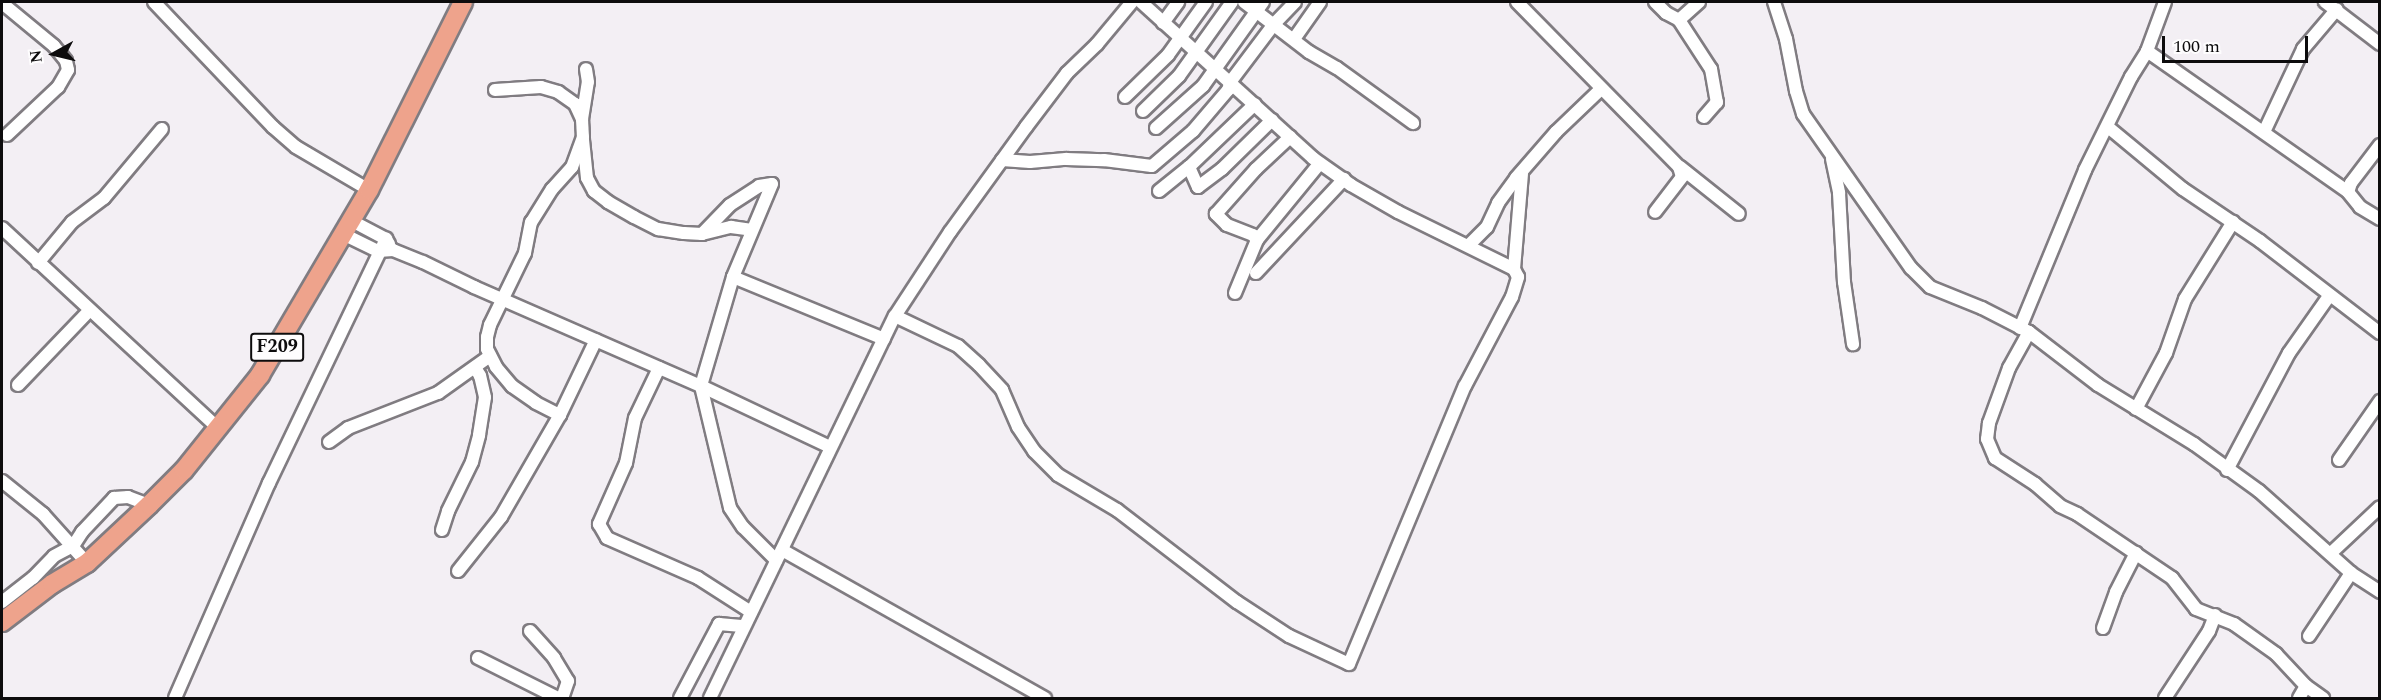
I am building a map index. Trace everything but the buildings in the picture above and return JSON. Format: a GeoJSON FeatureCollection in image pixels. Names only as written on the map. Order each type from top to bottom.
{"type":"FeatureCollection","features":[{"type":"Feature","properties":{"kind":"main road","name":"F209"},"geometry":{"type":"LineString","coordinates":[[2,622],[52,584],[87,563],[149,505],[184,470],[260,375],[369,190],[463,2]]}},
{"type":"Feature","properties":{"kind":"street"},"geometry":{"type":"LineString","coordinates":[[154,2],[273,128],[326,166],[369,190]]}},
{"type":"Feature","properties":{"kind":"street"},"geometry":{"type":"LineString","coordinates":[[710,699],[895,316],[1002,160],[1067,73],[1097,44],[1132,2]]}},
{"type":"Feature","properties":{"kind":"street"},"geometry":{"type":"LineString","coordinates":[[1141,2],[1320,163],[1398,212],[1514,269]]}},
{"type":"Feature","properties":{"kind":"street"},"geometry":{"type":"LineString","coordinates":[[1163,23],[1178,2]]}},
{"type":"Feature","properties":{"kind":"street"},"geometry":{"type":"LineString","coordinates":[[1125,97],[1168,55],[1206,2]]}},
{"type":"Feature","properties":{"kind":"street"},"geometry":{"type":"LineString","coordinates":[[1143,111],[1179,76],[1232,2]]}},
{"type":"Feature","properties":{"kind":"street"},"geometry":{"type":"LineString","coordinates":[[1244,2],[1259,6],[1274,24],[1413,123]]}},
{"type":"Feature","properties":{"kind":"street"},"geometry":{"type":"LineString","coordinates":[[1002,160],[1030,162],[1066,159],[1104,160],[1152,166],[1193,131],[1228,90],[1231,81],[1274,24],[1294,2]]}},
{"type":"Feature","properties":{"kind":"street"},"geometry":{"type":"LineString","coordinates":[[1294,39],[1319,2]]}},
{"type":"Feature","properties":{"kind":"street"},"geometry":{"type":"LineString","coordinates":[[1517,2],[1679,167],[1739,214]]}},
{"type":"Feature","properties":{"kind":"street"},"geometry":{"type":"LineString","coordinates":[[1655,2],[1666,13],[1679,20],[1711,69],[1717,102],[1704,117]]}},
{"type":"Feature","properties":{"kind":"street"},"geometry":{"type":"LineString","coordinates":[[1679,20],[1699,2]]}},
{"type":"Feature","properties":{"kind":"street"},"geometry":{"type":"LineString","coordinates":[[1774,2],[1786,39],[1799,106],[1911,268],[1930,287],[1982,308],[2025,330],[2098,385],[2194,444],[2259,491],[2351,573],[2379,592]]}},
{"type":"Feature","properties":{"kind":"street"},"geometry":{"type":"LineString","coordinates":[[2165,2],[2147,51],[2085,170],[2025,330],[1997,396],[1987,439],[1990,449],[2006,467],[2035,484],[2060,507],[2077,514],[2178,584],[2196,609],[2234,624],[2276,654],[2306,686],[2323,699]]}},
{"type":"Feature","properties":{"kind":"street"},"geometry":{"type":"LineString","coordinates":[[2325,2],[2337,9],[2379,44]]}},
{"type":"Feature","properties":{"kind":"street"},"geometry":{"type":"LineString","coordinates":[[2,3],[54,46],[66,61],[68,70],[58,87],[7,135]]}},
{"type":"Feature","properties":{"kind":"street"},"geometry":{"type":"LineString","coordinates":[[1156,128],[1186,103],[1216,69],[1259,6]]}},
{"type":"Feature","properties":{"kind":"street"},"geometry":{"type":"LineString","coordinates":[[2264,132],[2303,49],[2337,9]]}},
{"type":"Feature","properties":{"kind":"street"},"geometry":{"type":"LineString","coordinates":[[2147,51],[2348,192],[2360,207],[2379,219]]}},
{"type":"Feature","properties":{"kind":"street"},"geometry":{"type":"LineString","coordinates":[[586,69],[588,82],[582,119],[583,137],[587,178],[594,190],[608,202],[658,229],[702,234],[731,226],[753,230]]}},
{"type":"Feature","properties":{"kind":"street"},"geometry":{"type":"LineString","coordinates":[[495,90],[540,87],[558,92],[575,104],[582,119]]}},
{"type":"Feature","properties":{"kind":"street"},"geometry":{"type":"LineString","coordinates":[[1469,245],[1487,227],[1498,203],[1556,132],[1601,90]]}},
{"type":"Feature","properties":{"kind":"street"},"geometry":{"type":"LineString","coordinates":[[1159,191],[1189,167],[1255,104]]}},
{"type":"Feature","properties":{"kind":"street"},"geometry":{"type":"LineString","coordinates":[[1189,167],[1198,187],[1222,169],[1272,120]]}},
{"type":"Feature","properties":{"kind":"street"},"geometry":{"type":"LineString","coordinates":[[2108,127],[2184,189],[2233,222],[2379,333]]}},
{"type":"Feature","properties":{"kind":"street"},"geometry":{"type":"LineString","coordinates":[[38,263],[72,222],[111,190],[162,129]]}},
{"type":"Feature","properties":{"kind":"street"},"geometry":{"type":"LineString","coordinates":[[1257,240],[1253,235],[1227,225],[1216,214],[1256,169],[1290,136]]}},
{"type":"Feature","properties":{"kind":"street"},"geometry":{"type":"LineString","coordinates":[[560,415],[536,403],[512,386],[496,368],[487,349],[490,325],[525,253],[531,222],[552,189],[572,167],[583,137]]}},
{"type":"Feature","properties":{"kind":"street"},"geometry":{"type":"LineString","coordinates":[[2348,192],[2351,183],[2379,145]]}},
{"type":"Feature","properties":{"kind":"street"},"geometry":{"type":"LineString","coordinates":[[1830,152],[1839,193],[1844,282],[1853,344]]}},
{"type":"Feature","properties":{"kind":"street"},"geometry":{"type":"LineString","coordinates":[[1235,293],[1257,240],[1320,163]]}},
{"type":"Feature","properties":{"kind":"street"},"geometry":{"type":"LineString","coordinates":[[1655,212],[1683,177],[1679,167]]}},
{"type":"Feature","properties":{"kind":"street"},"geometry":{"type":"LineString","coordinates":[[895,316],[958,346],[979,364],[1002,390],[1018,428],[1034,452],[1058,475],[1117,510],[1237,602],[1289,636],[1349,664],[1465,386],[1515,291],[1518,277],[1514,269],[1522,174]]}},
{"type":"Feature","properties":{"kind":"street"},"geometry":{"type":"LineString","coordinates":[[1256,273],[1344,179]]}},
{"type":"Feature","properties":{"kind":"street"},"geometry":{"type":"LineString","coordinates":[[702,234],[737,200],[764,183],[772,184],[733,278],[701,386],[730,508],[743,527],[779,555],[1046,699]]}},
{"type":"Feature","properties":{"kind":"street"},"geometry":{"type":"LineString","coordinates":[[2136,409],[2166,353],[2185,299],[2233,222]]}},
{"type":"Feature","properties":{"kind":"street"},"geometry":{"type":"LineString","coordinates":[[346,227],[386,239],[393,250]]}},
{"type":"Feature","properties":{"kind":"street"},"geometry":{"type":"LineString","coordinates":[[346,227],[378,251],[393,250],[701,386],[830,447]]}},
{"type":"Feature","properties":{"kind":"street"},"geometry":{"type":"LineString","coordinates":[[4,235],[38,263],[219,429]]}},
{"type":"Feature","properties":{"kind":"street"},"geometry":{"type":"LineString","coordinates":[[174,699],[269,483],[378,251],[386,239]]}},
{"type":"Feature","properties":{"kind":"street"},"geometry":{"type":"LineString","coordinates":[[733,278],[884,339]]}},
{"type":"Feature","properties":{"kind":"street"},"geometry":{"type":"LineString","coordinates":[[2227,470],[2289,353],[2329,296]]}},
{"type":"Feature","properties":{"kind":"street"},"geometry":{"type":"LineString","coordinates":[[18,385],[89,311]]}},
{"type":"Feature","properties":{"kind":"street"},"geometry":{"type":"LineString","coordinates":[[458,572],[501,517],[560,415],[596,340]]}},
{"type":"Feature","properties":{"kind":"street"},"geometry":{"type":"LineString","coordinates":[[329,442],[348,428],[438,393],[490,356]]}},
{"type":"Feature","properties":{"kind":"street"},"geometry":{"type":"LineString","coordinates":[[442,530],[448,511],[472,462],[482,424],[484,397],[480,376],[475,367]]}},
{"type":"Feature","properties":{"kind":"street"},"geometry":{"type":"LineString","coordinates":[[659,368],[635,418],[626,463],[599,524],[608,538],[698,578],[751,612]]}},
{"type":"Feature","properties":{"kind":"street"},"geometry":{"type":"LineString","coordinates":[[2339,460],[2379,401]]}},
{"type":"Feature","properties":{"kind":"street"},"geometry":{"type":"LineString","coordinates":[[2,481],[35,507],[87,563]]}},
{"type":"Feature","properties":{"kind":"street"},"geometry":{"type":"LineString","coordinates":[[2,602],[33,578],[54,556],[73,546],[82,532],[114,498],[128,497],[149,505]]}},
{"type":"Feature","properties":{"kind":"street"},"geometry":{"type":"LineString","coordinates":[[2331,553],[2379,507]]}},
{"type":"Feature","properties":{"kind":"street"},"geometry":{"type":"LineString","coordinates":[[2103,628],[2116,592],[2136,553]]}},
{"type":"Feature","properties":{"kind":"street"},"geometry":{"type":"LineString","coordinates":[[2309,636],[2351,573]]}},
{"type":"Feature","properties":{"kind":"street"},"geometry":{"type":"LineString","coordinates":[[2165,699],[2209,631],[2215,615]]}},
{"type":"Feature","properties":{"kind":"street"},"geometry":{"type":"LineString","coordinates":[[680,699],[719,624],[744,626]]}},
{"type":"Feature","properties":{"kind":"street"},"geometry":{"type":"LineString","coordinates":[[478,658],[560,699],[568,681],[554,658],[530,631]]}},
{"type":"Feature","properties":{"kind":"street"},"geometry":{"type":"LineString","coordinates":[[2299,699],[2306,686]]}}]}
